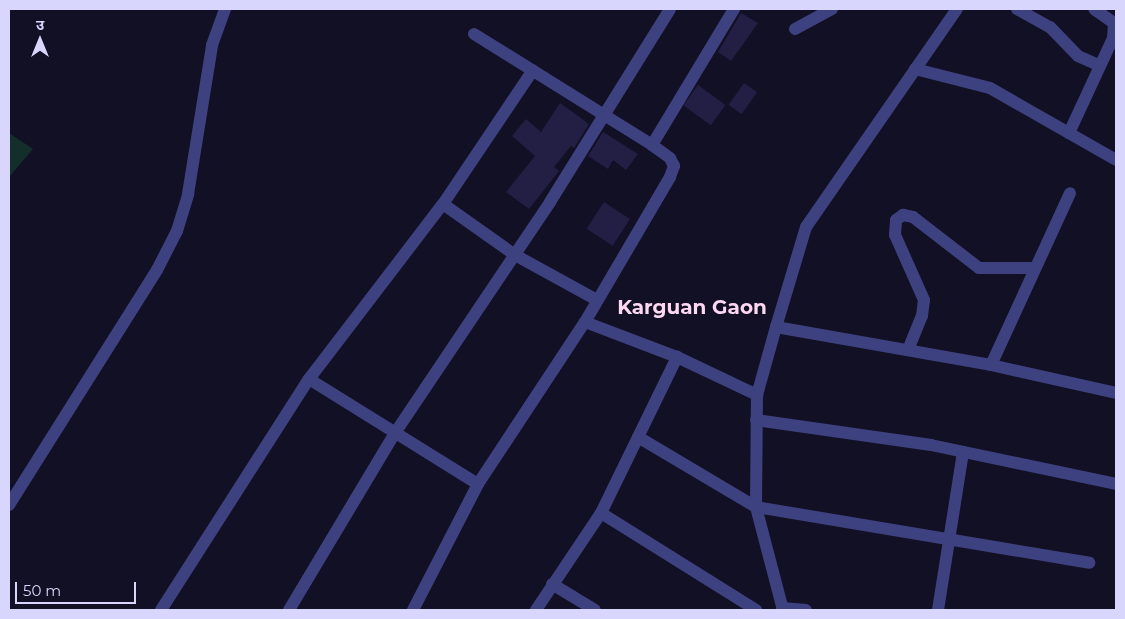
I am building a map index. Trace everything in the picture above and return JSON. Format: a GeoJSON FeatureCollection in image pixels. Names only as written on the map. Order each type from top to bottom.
{"type":"FeatureCollection","features":[{"type":"Feature","properties":{"kind":"street"},"geometry":{"type":"LineString","coordinates":[[9,505],[157,270],[177,230],[188,194],[212,45],[225,9]]}},
{"type":"Feature","properties":{"kind":"street"},"geometry":{"type":"LineString","coordinates":[[289,610],[395,433],[515,255],[670,9]]}},
{"type":"Feature","properties":{"kind":"street"},"geometry":{"type":"LineString","coordinates":[[652,145],[734,9]]}},
{"type":"Feature","properties":{"kind":"street"},"geometry":{"type":"LineString","coordinates":[[795,29],[832,9]]}},
{"type":"Feature","properties":{"kind":"street"},"geometry":{"type":"LineString","coordinates":[[806,610],[783,609],[756,507],[757,395],[806,227],[957,9]]}},
{"type":"Feature","properties":{"kind":"street"},"geometry":{"type":"LineString","coordinates":[[1017,9],[1050,27],[1078,56],[1100,66]]}},
{"type":"Feature","properties":{"kind":"street"},"geometry":{"type":"LineString","coordinates":[[1069,133],[1113,38],[1114,23],[1094,9]]}},
{"type":"Feature","properties":{"kind":"street"},"geometry":{"type":"LineString","coordinates":[[413,610],[478,484],[584,322],[674,166],[670,158],[652,145],[474,34]]}},
{"type":"Feature","properties":{"kind":"street"},"geometry":{"type":"LineString","coordinates":[[915,69],[990,88],[1116,160]]}},
{"type":"Feature","properties":{"kind":"street"},"geometry":{"type":"LineString","coordinates":[[161,610],[309,380],[443,204],[533,70]]}},
{"type":"Feature","properties":{"kind":"street"},"geometry":{"type":"LineString","coordinates":[[991,365],[1070,192]]}},
{"type":"Feature","properties":{"kind":"street"},"geometry":{"type":"LineString","coordinates":[[443,204],[515,255],[597,300]]}},
{"type":"Feature","properties":{"kind":"street"},"geometry":{"type":"LineString","coordinates":[[908,350],[922,316],[924,300],[895,235],[896,220],[903,215],[913,217],[979,268],[1036,268]]}},
{"type":"Feature","properties":{"kind":"street"},"geometry":{"type":"LineString","coordinates":[[584,322],[677,357],[757,395]]}},
{"type":"Feature","properties":{"kind":"street"},"geometry":{"type":"LineString","coordinates":[[776,327],[991,365],[1116,394]]}},
{"type":"Feature","properties":{"kind":"street"},"geometry":{"type":"LineString","coordinates":[[536,610],[601,513],[677,357]]}},
{"type":"Feature","properties":{"kind":"street"},"geometry":{"type":"LineString","coordinates":[[309,380],[478,484]]}},
{"type":"Feature","properties":{"kind":"street"},"geometry":{"type":"LineString","coordinates":[[756,420],[963,452],[1116,484]]}},
{"type":"Feature","properties":{"kind":"street"},"geometry":{"type":"LineString","coordinates":[[638,437],[756,507],[1089,564]]}},
{"type":"Feature","properties":{"kind":"street"},"geometry":{"type":"LineString","coordinates":[[938,610],[963,452]]}},
{"type":"Feature","properties":{"kind":"street"},"geometry":{"type":"LineString","coordinates":[[601,513],[756,610]]}},
{"type":"Feature","properties":{"kind":"street"},"geometry":{"type":"LineString","coordinates":[[552,584],[595,610]]}},
{"type":"Feature","properties":{"kind":"green space"},"geometry":{"type":"Polygon","coordinates":[[[9,133],[33,149],[9,177],[9,133]]]}},
{"type":"Feature","properties":{"kind":"building"},"geometry":{"type":"Polygon","coordinates":[[[741,13],[758,23],[731,61],[718,52],[741,13]]]}},
{"type":"Feature","properties":{"kind":"building"},"geometry":{"type":"Polygon","coordinates":[[[744,83],[757,92],[742,114],[729,105],[744,83]]]}},
{"type":"Feature","properties":{"kind":"building"},"geometry":{"type":"Polygon","coordinates":[[[698,85],[726,105],[711,125],[683,105],[698,85]]]}},
{"type":"Feature","properties":{"kind":"building"},"geometry":{"type":"Polygon","coordinates":[[[560,103],[589,124],[574,148],[571,146],[554,167],[559,171],[529,209],[506,192],[535,156],[512,136],[526,119],[541,132],[560,103]]]}},
{"type":"Feature","properties":{"kind":"building"},"geometry":{"type":"Polygon","coordinates":[[[603,132],[638,154],[626,170],[613,160],[608,169],[588,156],[603,132]]]}},
{"type":"Feature","properties":{"kind":"building"},"geometry":{"type":"Polygon","coordinates":[[[604,202],[630,219],[613,246],[587,229],[604,202]]]}},
{"type":"Feature","properties":{"kind":"district","name":"Karguan Gaon"},"geometry":{"type":"Point","coordinates":[692,307]}}]}
